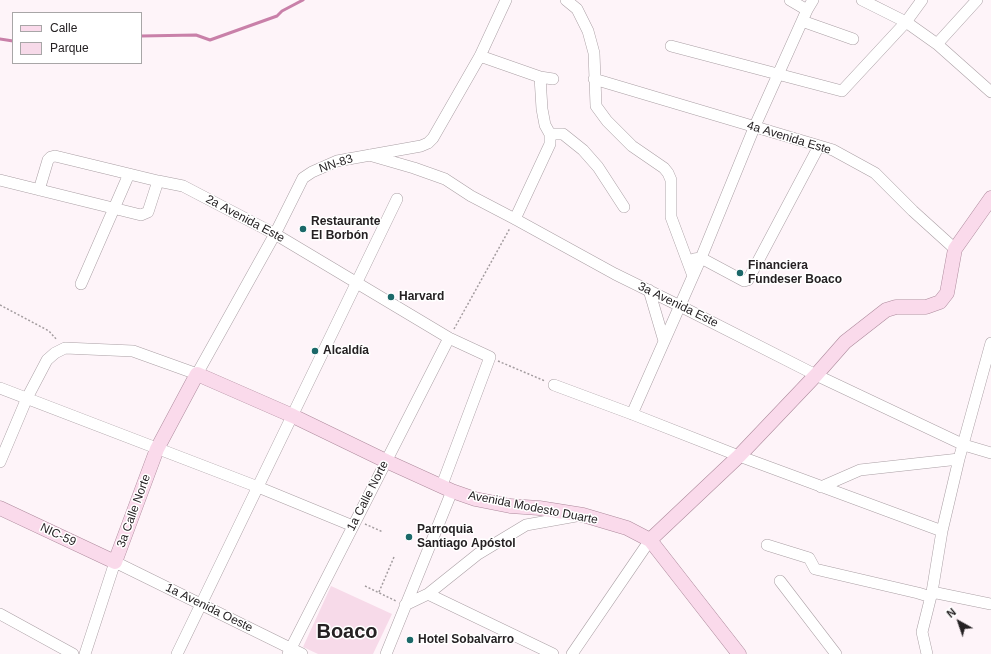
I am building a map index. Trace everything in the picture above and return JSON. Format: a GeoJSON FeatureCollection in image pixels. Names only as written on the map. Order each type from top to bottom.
{"type":"FeatureCollection","features":[{"type":"Feature","properties":{"kind":"main road"},"geometry":{"type":"LineString","coordinates":[[650,540],[739,456],[816,375],[845,342],[886,310],[896,307],[926,307],[940,302],[947,293],[955,249],[991,198]]}},
{"type":"Feature","properties":{"kind":"main road","name":"Avenida Modesto Duarte"},"geometry":{"type":"LineString","coordinates":[[197,374],[292,416],[386,461],[475,499],[510,506],[539,508],[583,515],[627,528],[650,540],[738,654]]}},
{"type":"Feature","properties":{"kind":"main road","name":"3a Calle Norte"},"geometry":{"type":"LineString","coordinates":[[115,562],[157,449],[197,374]]}},
{"type":"Feature","properties":{"kind":"main road","name":"NIC-59"},"geometry":{"type":"LineString","coordinates":[[0,508],[115,562]]}},
{"type":"Feature","properties":{"kind":"street","name":"NN-83"},"geometry":{"type":"LineString","coordinates":[[197,374],[275,234],[303,178],[307,174],[336,161],[421,146],[428,143],[433,138],[480,56],[506,0]]}},
{"type":"Feature","properties":{"kind":"street"},"geometry":{"type":"LineString","coordinates":[[566,0],[577,9],[588,31],[594,53],[596,106],[607,121],[632,146],[664,168],[668,173],[671,180],[671,217],[693,276]]}},
{"type":"Feature","properties":{"kind":"street"},"geometry":{"type":"LineString","coordinates":[[790,0],[805,16],[853,39]]}},
{"type":"Feature","properties":{"kind":"street"},"geometry":{"type":"LineString","coordinates":[[632,414],[701,258],[754,128],[813,0]]}},
{"type":"Feature","properties":{"kind":"street"},"geometry":{"type":"LineString","coordinates":[[862,0],[906,22],[937,44],[991,92]]}},
{"type":"Feature","properties":{"kind":"street"},"geometry":{"type":"LineString","coordinates":[[670,46],[842,91],[906,22],[922,0]]}},
{"type":"Feature","properties":{"kind":"street"},"geometry":{"type":"LineString","coordinates":[[937,44],[977,0]]}},
{"type":"Feature","properties":{"kind":"street"},"geometry":{"type":"LineString","coordinates":[[480,56],[540,77],[553,79]]}},
{"type":"Feature","properties":{"kind":"street"},"geometry":{"type":"LineString","coordinates":[[515,219],[550,144],[550,134],[545,125],[540,77]]}},
{"type":"Feature","properties":{"kind":"street","name":"4a Avenida Este"},"geometry":{"type":"LineString","coordinates":[[594,79],[754,128],[833,150],[875,173],[913,211],[955,249]]}},
{"type":"Feature","properties":{"kind":"street"},"geometry":{"type":"LineString","coordinates":[[550,134],[563,134],[583,150],[606,179],[624,207]]}},
{"type":"Feature","properties":{"kind":"street"},"geometry":{"type":"LineString","coordinates":[[686,259],[701,258],[744,281],[748,280],[820,146]]}},
{"type":"Feature","properties":{"kind":"street","name":"3a Avenida Este"},"geometry":{"type":"LineString","coordinates":[[367,155],[414,168],[445,179],[471,196],[615,274],[816,375],[964,445],[991,453]]}},
{"type":"Feature","properties":{"kind":"street","name":"2a Avenida Este"},"geometry":{"type":"LineString","coordinates":[[39,190],[48,160],[55,156],[183,186],[275,234],[449,338],[493,359]]}},
{"type":"Feature","properties":{"kind":"street"},"geometry":{"type":"LineString","coordinates":[[82,284],[130,174]]}},
{"type":"Feature","properties":{"kind":"street"},"geometry":{"type":"LineString","coordinates":[[0,180],[142,215],[148,212],[158,181]]}},
{"type":"Feature","properties":{"kind":"street"},"geometry":{"type":"LineString","coordinates":[[177,654],[398,199]]}},
{"type":"Feature","properties":{"kind":"street"},"geometry":{"type":"LineString","coordinates":[[649,290],[664,341]]}},
{"type":"Feature","properties":{"kind":"street","name":"1a Calle Norte"},"geometry":{"type":"LineString","coordinates":[[289,651],[449,338]]}},
{"type":"Feature","properties":{"kind":"street"},"geometry":{"type":"LineString","coordinates":[[927,654],[922,632],[932,595],[942,531],[959,459],[991,343]]}},
{"type":"Feature","properties":{"kind":"street"},"geometry":{"type":"LineString","coordinates":[[0,462],[27,398],[47,360],[55,353],[65,348],[133,351],[197,374]]}},
{"type":"Feature","properties":{"kind":"street"},"geometry":{"type":"LineString","coordinates":[[386,654],[493,359]]}},
{"type":"Feature","properties":{"kind":"street"},"geometry":{"type":"LineString","coordinates":[[554,385],[821,487],[942,531]]}},
{"type":"Feature","properties":{"kind":"street"},"geometry":{"type":"LineString","coordinates":[[0,388],[157,449],[355,523]]}},
{"type":"Feature","properties":{"kind":"street"},"geometry":{"type":"LineString","coordinates":[[821,487],[860,470],[959,459]]}},
{"type":"Feature","properties":{"kind":"street"},"geometry":{"type":"LineString","coordinates":[[405,605],[428,594],[478,554],[526,525],[583,515]]}},
{"type":"Feature","properties":{"kind":"street"},"geometry":{"type":"LineString","coordinates":[[572,654],[650,540]]}},
{"type":"Feature","properties":{"kind":"street"},"geometry":{"type":"LineString","coordinates":[[766,545],[809,558],[815,568],[918,593],[991,604]]}},
{"type":"Feature","properties":{"kind":"street","name":"1a Avenida Oeste"},"geometry":{"type":"LineString","coordinates":[[115,562],[201,604],[289,651],[302,654]]}},
{"type":"Feature","properties":{"kind":"street","name":"3a Calle Norte"},"geometry":{"type":"LineString","coordinates":[[85,654],[115,562]]}},
{"type":"Feature","properties":{"kind":"street"},"geometry":{"type":"LineString","coordinates":[[780,582],[836,654]]}},
{"type":"Feature","properties":{"kind":"street"},"geometry":{"type":"LineString","coordinates":[[428,594],[552,654]]}},
{"type":"Feature","properties":{"kind":"street"},"geometry":{"type":"LineString","coordinates":[[0,614],[73,654]]}},
{"type":"Feature","properties":{"kind":"path"},"geometry":{"type":"LineString","coordinates":[[458,323],[515,219]]}},
{"type":"Feature","properties":{"kind":"path"},"geometry":{"type":"LineString","coordinates":[[0,306],[49,331],[65,348]]}},
{"type":"Feature","properties":{"kind":"path"},"geometry":{"type":"LineString","coordinates":[[493,359],[554,385]]}},
{"type":"Feature","properties":{"kind":"path"},"geometry":{"type":"LineString","coordinates":[[355,523],[384,532]]}},
{"type":"Feature","properties":{"kind":"path"},"geometry":{"type":"LineString","coordinates":[[379,592],[394,557]]}},
{"type":"Feature","properties":{"kind":"path"},"geometry":{"type":"LineString","coordinates":[[365,586],[405,605]]}},
{"type":"Feature","properties":{"kind":"green space"},"geometry":{"type":"Polygon","coordinates":[[[331,586],[392,614],[373,654],[318,654],[303,647],[331,586]]]}},
{"type":"Feature","properties":{"kind":"waterway"},"geometry":{"type":"LineString","coordinates":[[142,36],[196,35],[210,40],[277,16],[282,11],[303,0]]}},
{"type":"Feature","properties":{"kind":"waterway"},"geometry":{"type":"LineString","coordinates":[[0,39],[12,41]]}},
{"type":"Feature","properties":{"kind":"place","name":"Restaurante El Borbón"},"geometry":{"type":"Point","coordinates":[303,229]}},
{"type":"Feature","properties":{"kind":"place","name":"Financiera Fundeser Boaco"},"geometry":{"type":"Point","coordinates":[740,273]}},
{"type":"Feature","properties":{"kind":"place","name":"Harvard"},"geometry":{"type":"Point","coordinates":[391,297]}},
{"type":"Feature","properties":{"kind":"place","name":"Alcaldía"},"geometry":{"type":"Point","coordinates":[315,351]}},
{"type":"Feature","properties":{"kind":"place","name":"Parroquia Santiago Apóstol"},"geometry":{"type":"Point","coordinates":[409,537]}},
{"type":"Feature","properties":{"kind":"place","name":"Hotel Sobalvarro"},"geometry":{"type":"Point","coordinates":[410,640]}},
{"type":"Feature","properties":{"kind":"district","name":"Boaco"},"geometry":{"type":"Point","coordinates":[347,632]}}]}
